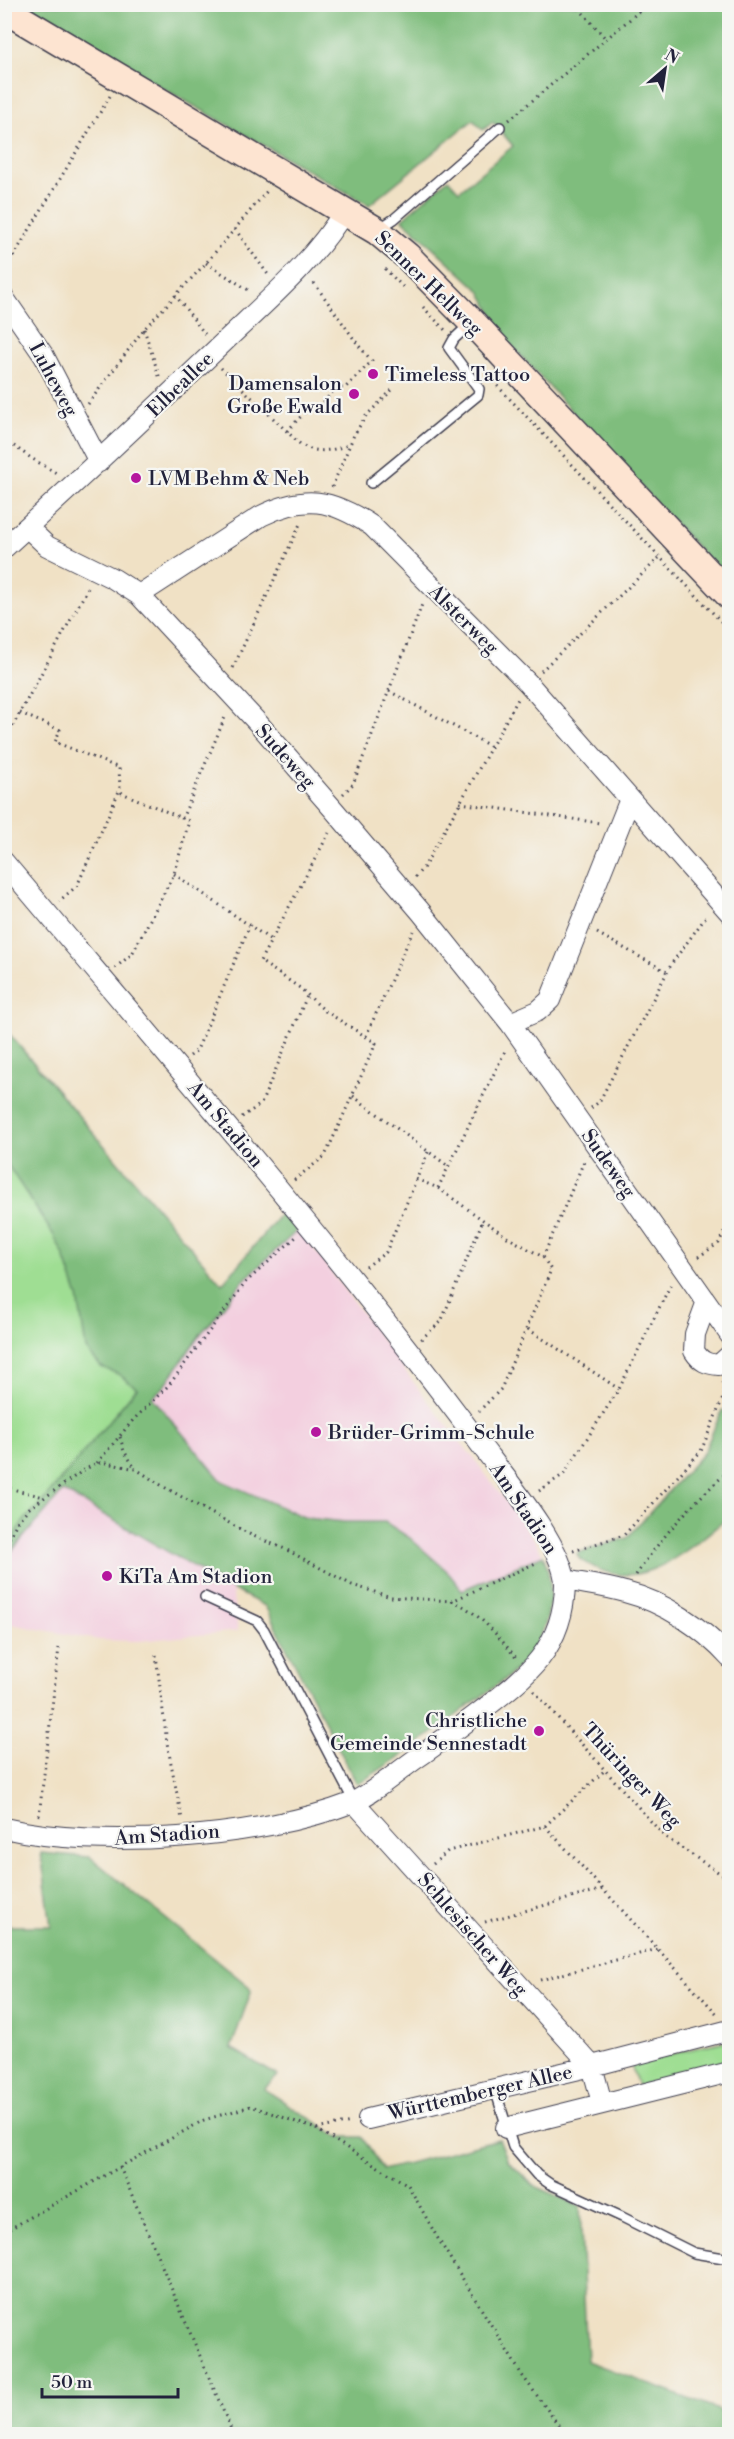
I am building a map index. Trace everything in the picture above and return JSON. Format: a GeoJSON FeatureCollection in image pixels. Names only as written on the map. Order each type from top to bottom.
{"type":"FeatureCollection","features":[{"type":"Feature","properties":{"kind":"street","name":"Senner Hellweg"},"geometry":{"type":"LineString","coordinates":[[4,9],[377,231],[407,256],[463,331],[729,596]]}},
{"type":"Feature","properties":{"kind":"street","name":"Elbeallee"},"geometry":{"type":"LineString","coordinates":[[4,548],[99,462],[284,284],[333,230],[345,210]]}},
{"type":"Feature","properties":{"kind":"street","name":"Luheweg"},"geometry":{"type":"LineString","coordinates":[[4,298],[44,356],[99,462]]}},
{"type":"Feature","properties":{"kind":"street","name":"Alsterweg"},"geometry":{"type":"LineString","coordinates":[[139,595],[261,516],[282,505],[305,502],[329,504],[351,512],[372,526],[528,683],[724,906]]}},
{"type":"Feature","properties":{"kind":"street","name":"Sudeweg"},"geometry":{"type":"LineString","coordinates":[[27,527],[46,546],[139,595],[334,810],[421,912],[515,1030],[729,1335]]}},
{"type":"Feature","properties":{"kind":"street"},"geometry":{"type":"LineString","coordinates":[[515,1030],[550,1000],[630,799]]}},
{"type":"Feature","properties":{"kind":"street","name":"Am Stadion"},"geometry":{"type":"LineString","coordinates":[[4,862],[229,1127],[408,1349],[523,1503],[558,1554],[565,1580],[561,1614],[550,1643],[541,1659],[525,1676],[432,1748],[354,1802],[252,1827],[184,1835],[115,1839],[36,1835],[4,1828]]}},
{"type":"Feature","properties":{"kind":"street"},"geometry":{"type":"LineString","coordinates":[[706,1304],[695,1334],[694,1352],[706,1364],[724,1360]]}},
{"type":"Feature","properties":{"kind":"street"},"geometry":{"type":"LineString","coordinates":[[565,1580],[626,1592],[681,1617],[712,1638],[729,1658]]}},
{"type":"Feature","properties":{"kind":"street","name":"Schlesischer Weg"},"geometry":{"type":"LineString","coordinates":[[354,1802],[592,2066]]}},
{"type":"Feature","properties":{"kind":"street","name":"Württemberger Allee"},"geometry":{"type":"LineString","coordinates":[[368,2119],[592,2066],[726,2025]]}},
{"type":"Feature","properties":{"kind":"street","name":"Württemberger Allee"},"geometry":{"type":"LineString","coordinates":[[592,2066],[602,2103]]}},
{"type":"Feature","properties":{"kind":"street","name":"Württemberger Allee"},"geometry":{"type":"LineString","coordinates":[[506,2128],[729,2072]]}},
{"type":"Feature","properties":{"kind":"lane"},"geometry":{"type":"LineString","coordinates":[[377,231],[394,219],[500,127]]}},
{"type":"Feature","properties":{"kind":"lane"},"geometry":{"type":"LineString","coordinates":[[371,483],[478,395],[479,389],[449,348],[463,331]]}},
{"type":"Feature","properties":{"kind":"lane"},"geometry":{"type":"LineString","coordinates":[[205,1597],[257,1621],[264,1630],[354,1802]]}},
{"type":"Feature","properties":{"kind":"lane"},"geometry":{"type":"LineString","coordinates":[[495,2089],[513,2147],[524,2163],[550,2184],[694,2253],[729,2259]]}},
{"type":"Feature","properties":{"kind":"path"},"geometry":{"type":"LineString","coordinates":[[575,4],[607,40]]}},
{"type":"Feature","properties":{"kind":"path"},"geometry":{"type":"LineString","coordinates":[[500,127],[648,4]]}},
{"type":"Feature","properties":{"kind":"path"},"geometry":{"type":"LineString","coordinates":[[4,272],[112,92]]}},
{"type":"Feature","properties":{"kind":"path"},"geometry":{"type":"LineString","coordinates":[[77,419],[144,329],[206,263],[270,187]]}},
{"type":"Feature","properties":{"kind":"path"},"geometry":{"type":"LineString","coordinates":[[235,229],[272,278]]}},
{"type":"Feature","properties":{"kind":"path"},"geometry":{"type":"LineString","coordinates":[[377,262],[407,291]]}},
{"type":"Feature","properties":{"kind":"path"},"geometry":{"type":"LineString","coordinates":[[206,263],[255,294]]}},
{"type":"Feature","properties":{"kind":"path"},"geometry":{"type":"LineString","coordinates":[[286,431],[309,408],[321,405],[336,388],[345,388],[372,361],[309,276]]}},
{"type":"Feature","properties":{"kind":"path"},"geometry":{"type":"LineString","coordinates":[[175,295],[208,339]]}},
{"type":"Feature","properties":{"kind":"path"},"geometry":{"type":"LineString","coordinates":[[423,307],[463,331]]}},
{"type":"Feature","properties":{"kind":"path"},"geometry":{"type":"LineString","coordinates":[[144,329],[161,383]]}},
{"type":"Feature","properties":{"kind":"path"},"geometry":{"type":"LineString","coordinates":[[218,365],[286,431],[309,449],[326,452],[346,446],[348,448]]}},
{"type":"Feature","properties":{"kind":"path"},"geometry":{"type":"LineString","coordinates":[[485,373],[729,631]]}},
{"type":"Feature","properties":{"kind":"path"},"geometry":{"type":"LineString","coordinates":[[329,504],[332,487],[348,448],[366,417],[394,388]]}},
{"type":"Feature","properties":{"kind":"path"},"geometry":{"type":"LineString","coordinates":[[4,439],[62,478]]}},
{"type":"Feature","properties":{"kind":"path"},"geometry":{"type":"LineString","coordinates":[[182,819],[228,710],[229,676],[300,527],[305,502]]}},
{"type":"Feature","properties":{"kind":"path"},"geometry":{"type":"LineString","coordinates":[[402,891],[424,867],[528,683],[659,558]]}},
{"type":"Feature","properties":{"kind":"path"},"geometry":{"type":"LineString","coordinates":[[4,742],[97,571]]}},
{"type":"Feature","properties":{"kind":"path"},"geometry":{"type":"LineString","coordinates":[[280,1190],[325,1156],[376,1043],[325,1011],[260,961],[332,827],[337,800],[353,784],[430,584]]}},
{"type":"Feature","properties":{"kind":"path"},"geometry":{"type":"LineString","coordinates":[[389,691],[490,747]]}},
{"type":"Feature","properties":{"kind":"path"},"geometry":{"type":"LineString","coordinates":[[20,712],[60,730],[55,742],[119,768],[120,789],[77,886],[47,912]]}},
{"type":"Feature","properties":{"kind":"path"},"geometry":{"type":"LineString","coordinates":[[102,978],[132,954],[174,874],[189,821],[122,793],[120,789]]}},
{"type":"Feature","properties":{"kind":"path"},"geometry":{"type":"LineString","coordinates":[[460,803],[620,826]]}},
{"type":"Feature","properties":{"kind":"path"},"geometry":{"type":"LineString","coordinates":[[174,874],[271,939]]}},
{"type":"Feature","properties":{"kind":"path"},"geometry":{"type":"LineString","coordinates":[[578,1118],[599,1102],[668,972],[724,906]]}},
{"type":"Feature","properties":{"kind":"path"},"geometry":{"type":"LineString","coordinates":[[366,1036],[421,912]]}},
{"type":"Feature","properties":{"kind":"path"},"geometry":{"type":"LineString","coordinates":[[580,923],[668,972]]}},
{"type":"Feature","properties":{"kind":"path"},"geometry":{"type":"LineString","coordinates":[[178,1066],[197,1050],[250,925]]}},
{"type":"Feature","properties":{"kind":"path"},"geometry":{"type":"LineString","coordinates":[[229,1127],[261,1104],[307,995]]}},
{"type":"Feature","properties":{"kind":"path"},"geometry":{"type":"LineString","coordinates":[[438,1188],[515,1030]]}},
{"type":"Feature","properties":{"kind":"path"},"geometry":{"type":"LineString","coordinates":[[352,1096],[448,1166]]}},
{"type":"Feature","properties":{"kind":"path"},"geometry":{"type":"LineString","coordinates":[[543,1257],[588,1152],[596,1144]]}},
{"type":"Feature","properties":{"kind":"path"},"geometry":{"type":"LineString","coordinates":[[351,1278],[386,1252],[428,1152]]}},
{"type":"Feature","properties":{"kind":"path"},"geometry":{"type":"LineString","coordinates":[[416,1179],[438,1188],[507,1237],[543,1257],[551,1270],[501,1389],[465,1425]]}},
{"type":"Feature","properties":{"kind":"path"},"geometry":{"type":"LineString","coordinates":[[523,1503],[564,1474],[619,1389],[674,1277],[681,1268],[719,1243],[729,1218]]}},
{"type":"Feature","properties":{"kind":"path"},"geometry":{"type":"LineString","coordinates":[[408,1349],[441,1322],[483,1220]]}},
{"type":"Feature","properties":{"kind":"path"},"geometry":{"type":"LineString","coordinates":[[97,1464],[134,1419],[169,1385],[246,1282],[308,1225]]}},
{"type":"Feature","properties":{"kind":"path"},"geometry":{"type":"LineString","coordinates":[[528,1329],[619,1389]]}},
{"type":"Feature","properties":{"kind":"path"},"geometry":{"type":"LineString","coordinates":[[4,1549],[17,1522],[44,1497],[84,1470],[106,1463],[136,1469],[251,1535],[285,1549],[352,1585],[391,1597],[452,1601],[558,1554],[624,1535],[701,1450],[725,1393],[724,1360]]}},
{"type":"Feature","properties":{"kind":"path"},"geometry":{"type":"LineString","coordinates":[[120,1437],[124,1451],[136,1469]]}},
{"type":"Feature","properties":{"kind":"path"},"geometry":{"type":"LineString","coordinates":[[626,1592],[658,1544],[729,1470]]}},
{"type":"Feature","properties":{"kind":"path"},"geometry":{"type":"LineString","coordinates":[[4,1486],[44,1497]]}},
{"type":"Feature","properties":{"kind":"path","name":"Thüringer Weg"},"geometry":{"type":"LineString","coordinates":[[452,1601],[460,1604],[494,1631],[525,1676],[666,1837],[729,1880]]}},
{"type":"Feature","properties":{"kind":"path"},"geometry":{"type":"LineString","coordinates":[[36,1835],[58,1648]]}},
{"type":"Feature","properties":{"kind":"path"},"geometry":{"type":"LineString","coordinates":[[156,1655],[167,1743],[184,1835]]}},
{"type":"Feature","properties":{"kind":"path"},"geometry":{"type":"LineString","coordinates":[[421,1876],[448,1851],[546,1826],[605,1770]]}},
{"type":"Feature","properties":{"kind":"path"},"geometry":{"type":"LineString","coordinates":[[546,1826],[726,2025]]}},
{"type":"Feature","properties":{"kind":"path"},"geometry":{"type":"LineString","coordinates":[[466,1927],[604,1889]]}},
{"type":"Feature","properties":{"kind":"path"},"geometry":{"type":"LineString","coordinates":[[518,1986],[658,1949]]}},
{"type":"Feature","properties":{"kind":"path"},"geometry":{"type":"LineString","coordinates":[[4,2232],[204,2120],[251,2106],[316,2129],[408,2185],[436,2237],[522,2375],[565,2434]]}},
{"type":"Feature","properties":{"kind":"path"},"geometry":{"type":"LineString","coordinates":[[316,2129],[368,2119]]}},
{"type":"Feature","properties":{"kind":"path"},"geometry":{"type":"LineString","coordinates":[[120,2167],[233,2434]]}},
{"type":"Feature","properties":{"kind":"shaded area","name":"Brüder-Grimm-Schule"},"geometry":{"type":"Polygon","coordinates":[[[299,1229],[429,1403],[475,1460],[543,1555],[462,1590],[446,1570],[410,1538],[385,1522],[345,1522],[306,1518],[222,1481],[152,1398],[163,1388],[202,1332],[243,1281],[299,1229]]]}},
{"type":"Feature","properties":{"kind":"shaded area","name":"KiTa Am Stadion"},"geometry":{"type":"Polygon","coordinates":[[[63,1490],[232,1589],[238,1631],[138,1641],[99,1640],[5,1623],[6,1558],[63,1490]]]}},
{"type":"Feature","properties":{"kind":"green space"},"geometry":{"type":"Polygon","coordinates":[[[21,5],[729,5],[729,582],[508,342],[480,291],[402,219],[448,179],[459,191],[513,146],[493,122],[483,130],[473,120],[369,205],[21,5]]]}},
{"type":"Feature","properties":{"kind":"green space"},"geometry":{"type":"Polygon","coordinates":[[[4,1028],[222,1285],[5,1547],[4,1547],[4,1028]]]}},
{"type":"Feature","properties":{"kind":"green space"},"geometry":{"type":"Polygon","coordinates":[[[4,1028],[222,1284],[284,1210],[299,1229],[243,1281],[202,1332],[163,1388],[152,1397],[222,1481],[306,1518],[345,1522],[385,1522],[410,1538],[446,1570],[462,1590],[543,1555],[550,1582],[549,1609],[541,1635],[526,1659],[505,1679],[440,1728],[357,1784],[265,1606],[63,1491],[6,1558],[21,1524],[38,1507],[137,1388],[118,1374],[101,1367],[86,1349],[78,1297],[64,1256],[53,1234],[5,1161],[4,1028]]]}},
{"type":"Feature","properties":{"kind":"green space"},"geometry":{"type":"Polygon","coordinates":[[[722,1410],[729,1413],[729,1517],[677,1557],[658,1567],[639,1573],[620,1575],[599,1570],[578,1557],[577,1553],[627,1538],[704,1452],[722,1410]]]}},
{"type":"Feature","properties":{"kind":"green space"},"geometry":{"type":"Polygon","coordinates":[[[41,1853],[90,1857],[252,1989],[231,2048],[278,2076],[264,2089],[339,2137],[362,2137],[383,2170],[499,2139],[508,2161],[533,2185],[580,2206],[587,2361],[729,2414],[729,2434],[5,2434],[5,1926],[51,1926],[41,1853]]]}},
{"type":"Feature","properties":{"kind":"green space"},"geometry":{"type":"Polygon","coordinates":[[[729,2040],[729,2064],[638,2086],[631,2064],[729,2040]]]}},
{"type":"Feature","properties":{"kind":"place","name":"Timeless Tattoo"},"geometry":{"type":"Point","coordinates":[373,374]}},
{"type":"Feature","properties":{"kind":"place","name":"Damensalon Große Ewald"},"geometry":{"type":"Point","coordinates":[354,394]}},
{"type":"Feature","properties":{"kind":"place","name":"LVM Behm & Neb"},"geometry":{"type":"Point","coordinates":[136,478]}},
{"type":"Feature","properties":{"kind":"place","name":"Brüder-Grimm-Schule"},"geometry":{"type":"Point","coordinates":[316,1432]}},
{"type":"Feature","properties":{"kind":"place","name":"KiTa Am Stadion"},"geometry":{"type":"Point","coordinates":[107,1576]}},
{"type":"Feature","properties":{"kind":"place","name":"Christliche Gemeinde Sennestadt"},"geometry":{"type":"Point","coordinates":[539,1731]}}]}
